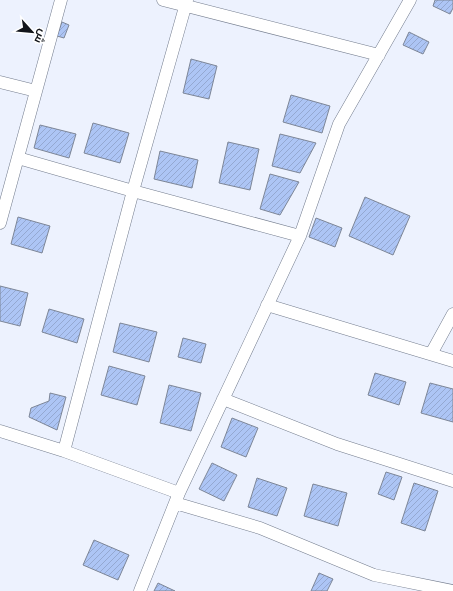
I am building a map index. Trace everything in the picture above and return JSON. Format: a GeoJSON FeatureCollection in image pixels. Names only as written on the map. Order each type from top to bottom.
{"type":"FeatureCollection","features":[{"type":"Feature","properties":{"kind":"street"},"geometry":{"type":"LineString","coordinates":[[0,223],[61,0]]}},
{"type":"Feature","properties":{"kind":"street"},"geometry":{"type":"LineString","coordinates":[[163,0],[186,3],[378,55]]}},
{"type":"Feature","properties":{"kind":"street"},"geometry":{"type":"LineString","coordinates":[[140,591],[177,498],[300,236],[339,124],[410,0]]}},
{"type":"Feature","properties":{"kind":"street"},"geometry":{"type":"LineString","coordinates":[[64,451],[133,192],[186,3]]}},
{"type":"Feature","properties":{"kind":"street"},"geometry":{"type":"LineString","coordinates":[[0,82],[36,91]]}},
{"type":"Feature","properties":{"kind":"street"},"geometry":{"type":"LineString","coordinates":[[18,158],[133,192],[300,236]]}},
{"type":"Feature","properties":{"kind":"street"},"geometry":{"type":"LineString","coordinates":[[268,305],[453,361]]}},
{"type":"Feature","properties":{"kind":"street"},"geometry":{"type":"LineString","coordinates":[[431,354],[453,314]]}},
{"type":"Feature","properties":{"kind":"street"},"geometry":{"type":"LineString","coordinates":[[223,399],[337,444],[453,481]]}},
{"type":"Feature","properties":{"kind":"street"},"geometry":{"type":"LineString","coordinates":[[0,431],[64,451],[177,498],[260,528],[374,575],[452,591]]}},
{"type":"Feature","properties":{"kind":"building"},"geometry":{"type":"Polygon","coordinates":[[[435,0],[453,0],[453,8],[450,14],[433,6],[435,0]]]}},
{"type":"Feature","properties":{"kind":"building"},"geometry":{"type":"Polygon","coordinates":[[[62,22],[69,25],[64,38],[57,36],[62,22]]]}},
{"type":"Feature","properties":{"kind":"building"},"geometry":{"type":"Polygon","coordinates":[[[409,32],[429,42],[423,54],[403,45],[409,32]]]}},
{"type":"Feature","properties":{"kind":"building"},"geometry":{"type":"Polygon","coordinates":[[[191,59],[217,66],[209,99],[183,93],[191,59]]]}},
{"type":"Feature","properties":{"kind":"building"},"geometry":{"type":"Polygon","coordinates":[[[291,95],[330,106],[322,133],[283,122],[291,95]]]}},
{"type":"Feature","properties":{"kind":"building"},"geometry":{"type":"Polygon","coordinates":[[[93,123],[129,133],[120,163],[84,153],[93,123]]]}},
{"type":"Feature","properties":{"kind":"building"},"geometry":{"type":"Polygon","coordinates":[[[40,125],[76,134],[69,158],[34,148],[40,125]]]}},
{"type":"Feature","properties":{"kind":"building"},"geometry":{"type":"Polygon","coordinates":[[[280,134],[316,143],[300,173],[272,166],[280,134]]]}},
{"type":"Feature","properties":{"kind":"building"},"geometry":{"type":"Polygon","coordinates":[[[228,142],[259,149],[250,190],[219,183],[228,142]]]}},
{"type":"Feature","properties":{"kind":"building"},"geometry":{"type":"Polygon","coordinates":[[[160,151],[198,160],[192,188],[154,179],[160,151]]]}},
{"type":"Feature","properties":{"kind":"building"},"geometry":{"type":"Polygon","coordinates":[[[270,174],[299,182],[280,215],[260,209],[270,174]]]}},
{"type":"Feature","properties":{"kind":"building"},"geometry":{"type":"Polygon","coordinates":[[[365,197],[410,216],[393,255],[349,236],[365,197]]]}},
{"type":"Feature","properties":{"kind":"building"},"geometry":{"type":"Polygon","coordinates":[[[18,217],[50,226],[42,253],[11,244],[18,217]]]}},
{"type":"Feature","properties":{"kind":"building"},"geometry":{"type":"Polygon","coordinates":[[[316,218],[342,228],[335,247],[309,237],[316,218]]]}},
{"type":"Feature","properties":{"kind":"building"},"geometry":{"type":"Polygon","coordinates":[[[0,286],[28,293],[20,326],[0,321],[0,286]]]}},
{"type":"Feature","properties":{"kind":"building"},"geometry":{"type":"Polygon","coordinates":[[[49,309],[84,319],[77,343],[42,332],[49,309]]]}},
{"type":"Feature","properties":{"kind":"building"},"geometry":{"type":"Polygon","coordinates":[[[120,323],[157,332],[149,362],[113,352],[120,323]]]}},
{"type":"Feature","properties":{"kind":"building"},"geometry":{"type":"Polygon","coordinates":[[[183,338],[206,344],[201,363],[178,357],[183,338]]]}},
{"type":"Feature","properties":{"kind":"building"},"geometry":{"type":"Polygon","coordinates":[[[109,366],[145,376],[137,405],[101,395],[109,366]]]}},
{"type":"Feature","properties":{"kind":"building"},"geometry":{"type":"Polygon","coordinates":[[[375,373],[406,382],[399,405],[368,395],[375,373]]]}},
{"type":"Feature","properties":{"kind":"building"},"geometry":{"type":"Polygon","coordinates":[[[430,383],[453,389],[453,422],[421,413],[430,383]]]}},
{"type":"Feature","properties":{"kind":"building"},"geometry":{"type":"Polygon","coordinates":[[[169,385],[201,393],[191,431],[160,423],[169,385]]]}},
{"type":"Feature","properties":{"kind":"building"},"geometry":{"type":"Polygon","coordinates":[[[50,393],[66,397],[57,430],[29,417],[31,408],[49,401],[50,393]]]}},
{"type":"Feature","properties":{"kind":"building"},"geometry":{"type":"Polygon","coordinates":[[[232,418],[258,428],[246,457],[221,447],[232,418]]]}},
{"type":"Feature","properties":{"kind":"building"},"geometry":{"type":"Polygon","coordinates":[[[212,463],[237,475],[224,501],[199,489],[212,463]]]}},
{"type":"Feature","properties":{"kind":"building"},"geometry":{"type":"Polygon","coordinates":[[[386,472],[402,477],[394,500],[378,494],[386,472]]]}},
{"type":"Feature","properties":{"kind":"building"},"geometry":{"type":"Polygon","coordinates":[[[257,478],[287,488],[277,516],[248,507],[257,478]]]}},
{"type":"Feature","properties":{"kind":"building"},"geometry":{"type":"Polygon","coordinates":[[[414,483],[438,491],[425,531],[401,523],[414,483]]]}},
{"type":"Feature","properties":{"kind":"building"},"geometry":{"type":"Polygon","coordinates":[[[313,484],[347,493],[338,526],[304,516],[313,484]]]}},
{"type":"Feature","properties":{"kind":"building"},"geometry":{"type":"Polygon","coordinates":[[[94,540],[129,555],[118,580],[83,565],[94,540]]]}},
{"type":"Feature","properties":{"kind":"building"},"geometry":{"type":"Polygon","coordinates":[[[319,573],[333,579],[327,591],[311,591],[319,573]]]}},
{"type":"Feature","properties":{"kind":"building"},"geometry":{"type":"Polygon","coordinates":[[[158,583],[175,591],[154,591],[158,583]]]}}]}
